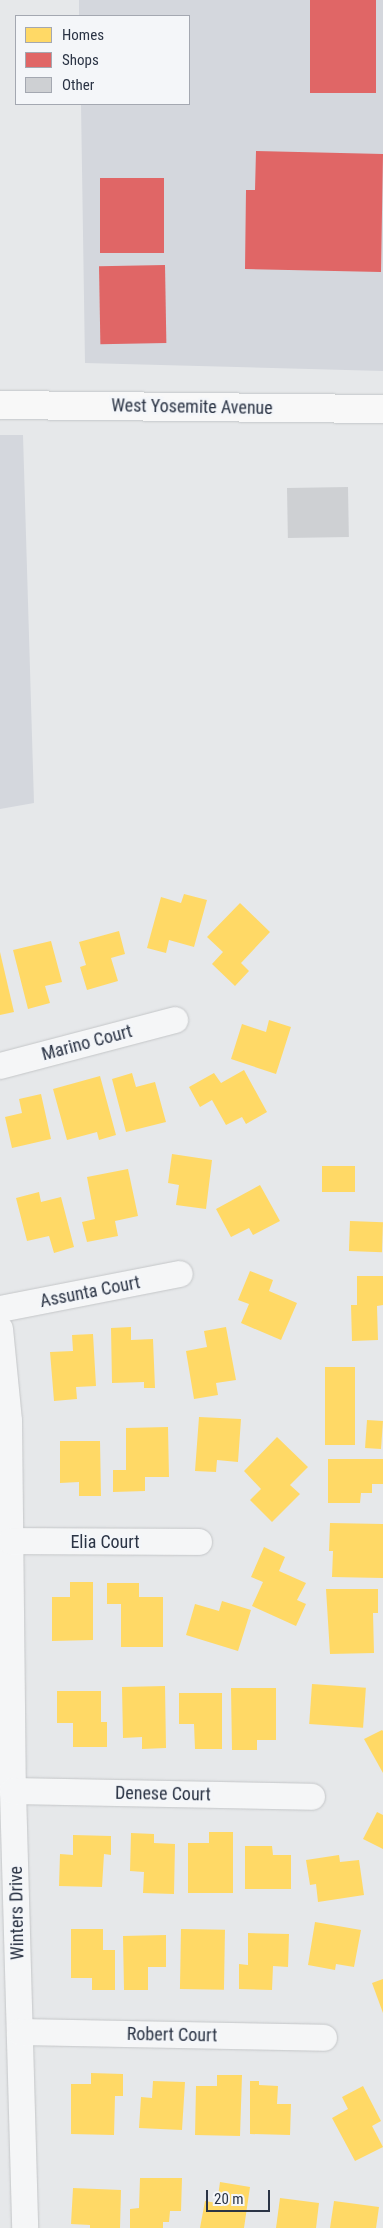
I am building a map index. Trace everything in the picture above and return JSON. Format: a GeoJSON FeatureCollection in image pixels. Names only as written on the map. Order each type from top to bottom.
{"type":"FeatureCollection","features":[{"type":"Feature","properties":{"kind":"main road","name":"West Yosemite Avenue"},"geometry":{"type":"LineString","coordinates":[[0,405],[383,409]]}},
{"type":"Feature","properties":{"kind":"street","name":"Marino Court"},"geometry":{"type":"LineString","coordinates":[[0,1066],[175,1020]]}},
{"type":"Feature","properties":{"kind":"street","name":"Assunta Court"},"geometry":{"type":"LineString","coordinates":[[0,1309],[180,1274]]}},
{"type":"Feature","properties":{"kind":"street","name":"Winters Drive"},"geometry":{"type":"LineString","coordinates":[[0,1329],[10,1422],[11,1542],[6,1669],[13,1792],[25,2228]]}},
{"type":"Feature","properties":{"kind":"street","name":"Elia Court"},"geometry":{"type":"LineString","coordinates":[[11,1542],[199,1542]]}},
{"type":"Feature","properties":{"kind":"street","name":"Denese Court"},"geometry":{"type":"LineString","coordinates":[[13,1792],[312,1797]]}},
{"type":"Feature","properties":{"kind":"street","name":"Robert Court"},"geometry":{"type":"LineString","coordinates":[[20,2032],[324,2038]]}},
{"type":"Feature","properties":{"kind":"shaded area"},"geometry":{"type":"Polygon","coordinates":[[[79,0],[383,0],[383,371],[85,363],[81,105],[190,105],[190,15],[79,15],[79,0]]]}},
{"type":"Feature","properties":{"kind":"shaded area"},"geometry":{"type":"Polygon","coordinates":[[[0,435],[23,435],[34,803],[0,809],[0,435]]]}},
{"type":"Feature","properties":{"kind":"building: Homes"},"geometry":{"type":"Polygon","coordinates":[[[184,894],[207,900],[194,947],[169,940],[166,953],[147,948],[161,897],[181,903],[184,894]]]}},
{"type":"Feature","properties":{"kind":"building: Homes"},"geometry":{"type":"Polygon","coordinates":[[[240,903],[270,932],[241,963],[249,971],[235,986],[212,964],[223,952],[207,937],[240,903]]]}},
{"type":"Feature","properties":{"kind":"building: Homes"},"geometry":{"type":"Polygon","coordinates":[[[119,931],[125,954],[111,958],[118,981],[87,990],[80,967],[86,965],[79,942],[119,931]]]}},
{"type":"Feature","properties":{"kind":"building: Homes"},"geometry":{"type":"Polygon","coordinates":[[[51,941],[62,982],[45,986],[50,1003],[28,1009],[13,950],[51,941]]]}},
{"type":"Feature","properties":{"kind":"building: Homes"},"geometry":{"type":"Polygon","coordinates":[[[0,952],[14,1012],[0,1015],[0,952]]]}},
{"type":"Feature","properties":{"kind":"building: Homes"},"geometry":{"type":"Polygon","coordinates":[[[269,1020],[291,1027],[276,1074],[231,1059],[242,1024],[266,1032],[269,1020]]]}},
{"type":"Feature","properties":{"kind":"building: Homes"},"geometry":{"type":"Polygon","coordinates":[[[244,1070],[267,1112],[246,1124],[242,1117],[226,1125],[212,1100],[200,1107],[189,1087],[214,1073],[221,1083],[244,1070]]]}},
{"type":"Feature","properties":{"kind":"building: Homes"},"geometry":{"type":"Polygon","coordinates":[[[132,1073],[136,1087],[155,1082],[166,1122],[126,1132],[112,1079],[132,1073]]]}},
{"type":"Feature","properties":{"kind":"building: Homes"},"geometry":{"type":"Polygon","coordinates":[[[100,1076],[116,1135],[99,1140],[97,1132],[67,1140],[53,1089],[100,1076]]]}},
{"type":"Feature","properties":{"kind":"building: Homes"},"geometry":{"type":"Polygon","coordinates":[[[41,1094],[51,1139],[12,1148],[5,1117],[22,1113],[19,1099],[41,1094]]]}},
{"type":"Feature","properties":{"kind":"building: Homes"},"geometry":{"type":"Polygon","coordinates":[[[172,1154],[212,1160],[206,1209],[176,1205],[179,1185],[168,1183],[172,1154]]]}},
{"type":"Feature","properties":{"kind":"building: Homes"},"geometry":{"type":"Polygon","coordinates":[[[322,1166],[355,1166],[355,1192],[322,1192],[322,1166]]]}},
{"type":"Feature","properties":{"kind":"building: Homes"},"geometry":{"type":"Polygon","coordinates":[[[128,1169],[138,1216],[115,1221],[118,1236],[87,1242],[82,1222],[95,1219],[87,1177],[128,1169]]]}},
{"type":"Feature","properties":{"kind":"building: Homes"},"geometry":{"type":"Polygon","coordinates":[[[260,1185],[280,1221],[253,1235],[249,1228],[231,1237],[216,1209],[260,1185]]]}},
{"type":"Feature","properties":{"kind":"building: Homes"},"geometry":{"type":"Polygon","coordinates":[[[39,1192],[41,1202],[61,1197],[74,1247],[54,1253],[49,1236],[27,1241],[16,1198],[39,1192]]]}},
{"type":"Feature","properties":{"kind":"building: Homes"},"geometry":{"type":"Polygon","coordinates":[[[350,1221],[383,1222],[382,1252],[349,1251],[350,1221]]]}},
{"type":"Feature","properties":{"kind":"building: Homes"},"geometry":{"type":"Polygon","coordinates":[[[250,1271],[273,1280],[269,1291],[297,1303],[281,1340],[241,1323],[249,1304],[238,1300],[250,1271]]]}},
{"type":"Feature","properties":{"kind":"building: Homes"},"geometry":{"type":"Polygon","coordinates":[[[357,1276],[383,1276],[383,1305],[377,1306],[378,1340],[352,1341],[351,1305],[357,1305],[357,1276]]]}},
{"type":"Feature","properties":{"kind":"building: Homes"},"geometry":{"type":"Polygon","coordinates":[[[131,1327],[131,1340],[153,1339],[155,1388],[144,1388],[144,1382],[112,1383],[111,1328],[131,1327]]]}},
{"type":"Feature","properties":{"kind":"building: Homes"},"geometry":{"type":"Polygon","coordinates":[[[226,1327],[236,1380],[216,1383],[218,1395],[194,1399],[186,1351],[207,1347],[204,1331],[226,1327]]]}},
{"type":"Feature","properties":{"kind":"building: Homes"},"geometry":{"type":"Polygon","coordinates":[[[93,1334],[96,1386],[76,1387],[77,1399],[54,1401],[50,1352],[73,1351],[72,1335],[93,1334]]]}},
{"type":"Feature","properties":{"kind":"building: Homes"},"geometry":{"type":"Polygon","coordinates":[[[325,1367],[355,1367],[355,1445],[325,1445],[325,1367]]]}},
{"type":"Feature","properties":{"kind":"building: Homes"},"geometry":{"type":"Polygon","coordinates":[[[199,1417],[241,1419],[238,1462],[217,1460],[216,1472],[195,1471],[199,1417]]]}},
{"type":"Feature","properties":{"kind":"building: Homes"},"geometry":{"type":"Polygon","coordinates":[[[367,1420],[383,1421],[381,1449],[365,1448],[367,1420]]]}},
{"type":"Feature","properties":{"kind":"building: Homes"},"geometry":{"type":"Polygon","coordinates":[[[168,1427],[169,1477],[145,1477],[145,1491],[113,1492],[113,1470],[126,1470],[126,1428],[168,1427]]]}},
{"type":"Feature","properties":{"kind":"building: Homes"},"geometry":{"type":"Polygon","coordinates":[[[277,1437],[308,1467],[290,1485],[300,1494],[272,1522],[250,1500],[261,1489],[244,1471],[277,1437]]]}},
{"type":"Feature","properties":{"kind":"building: Homes"},"geometry":{"type":"Polygon","coordinates":[[[60,1441],[100,1441],[101,1496],[79,1496],[79,1482],[60,1483],[60,1441]]]}},
{"type":"Feature","properties":{"kind":"building: Homes"},"geometry":{"type":"Polygon","coordinates":[[[328,1459],[383,1459],[383,1484],[372,1484],[372,1493],[361,1493],[360,1503],[328,1503],[328,1459]]]}},
{"type":"Feature","properties":{"kind":"building: Homes"},"geometry":{"type":"Polygon","coordinates":[[[330,1523],[383,1524],[383,1578],[332,1577],[333,1551],[329,1551],[330,1523]]]}},
{"type":"Feature","properties":{"kind":"building: Homes"},"geometry":{"type":"Polygon","coordinates":[[[264,1547],[285,1557],[279,1571],[306,1583],[297,1600],[306,1604],[296,1626],[252,1606],[263,1582],[251,1577],[264,1547]]]}},
{"type":"Feature","properties":{"kind":"building: Homes"},"geometry":{"type":"Polygon","coordinates":[[[70,1582],[93,1582],[93,1640],[52,1641],[52,1597],[70,1597],[70,1582]]]}},
{"type":"Feature","properties":{"kind":"building: Homes"},"geometry":{"type":"Polygon","coordinates":[[[107,1583],[139,1583],[139,1597],[163,1597],[163,1647],[121,1647],[121,1604],[107,1604],[107,1583]]]}},
{"type":"Feature","properties":{"kind":"building: Homes"},"geometry":{"type":"Polygon","coordinates":[[[326,1589],[378,1589],[378,1613],[373,1613],[374,1653],[330,1654],[326,1589]]]}},
{"type":"Feature","properties":{"kind":"building: Homes"},"geometry":{"type":"Polygon","coordinates":[[[222,1601],[251,1610],[238,1651],[186,1635],[195,1604],[219,1611],[222,1601]]]}},
{"type":"Feature","properties":{"kind":"building: Homes"},"geometry":{"type":"Polygon","coordinates":[[[312,1684],[366,1688],[363,1728],[309,1724],[312,1684]]]}},
{"type":"Feature","properties":{"kind":"building: Homes"},"geometry":{"type":"Polygon","coordinates":[[[165,1686],[166,1748],[142,1749],[142,1737],[123,1738],[122,1687],[165,1686]]]}},
{"type":"Feature","properties":{"kind":"building: Homes"},"geometry":{"type":"Polygon","coordinates":[[[231,1688],[276,1688],[276,1740],[257,1740],[257,1750],[232,1750],[231,1688]]]}},
{"type":"Feature","properties":{"kind":"building: Homes"},"geometry":{"type":"Polygon","coordinates":[[[57,1691],[101,1691],[101,1722],[107,1722],[107,1747],[73,1747],[73,1723],[57,1723],[57,1691]]]}},
{"type":"Feature","properties":{"kind":"building: Homes"},"geometry":{"type":"Polygon","coordinates":[[[179,1693],[222,1693],[222,1749],[195,1749],[194,1724],[179,1724],[179,1693]]]}},
{"type":"Feature","properties":{"kind":"building: Homes"},"geometry":{"type":"Polygon","coordinates":[[[383,1731],[383,1773],[364,1739],[383,1731]]]}},
{"type":"Feature","properties":{"kind":"building: Homes"},"geometry":{"type":"Polygon","coordinates":[[[377,1812],[383,1815],[383,1849],[363,1839],[377,1812]]]}},
{"type":"Feature","properties":{"kind":"building: Homes"},"geometry":{"type":"Polygon","coordinates":[[[209,1832],[233,1832],[233,1893],[188,1893],[188,1843],[209,1843],[209,1832]]]}},
{"type":"Feature","properties":{"kind":"building: Homes"},"geometry":{"type":"Polygon","coordinates":[[[131,1833],[154,1834],[154,1843],[175,1844],[174,1894],[143,1893],[144,1872],[130,1871],[131,1833]]]}},
{"type":"Feature","properties":{"kind":"building: Homes"},"geometry":{"type":"Polygon","coordinates":[[[73,1835],[111,1836],[111,1855],[104,1854],[102,1887],[59,1886],[60,1854],[73,1855],[73,1835]]]}},
{"type":"Feature","properties":{"kind":"building: Homes"},"geometry":{"type":"Polygon","coordinates":[[[245,1846],[272,1846],[273,1855],[291,1855],[291,1889],[245,1889],[245,1846]]]}},
{"type":"Feature","properties":{"kind":"building: Homes"},"geometry":{"type":"Polygon","coordinates":[[[339,1855],[340,1862],[359,1860],[364,1895],[318,1902],[316,1884],[310,1885],[306,1860],[339,1855]]]}},
{"type":"Feature","properties":{"kind":"building: Homes"},"geometry":{"type":"Polygon","coordinates":[[[315,1922],[361,1930],[354,1967],[336,1964],[335,1970],[308,1965],[315,1922]]]}},
{"type":"Feature","properties":{"kind":"building: Homes"},"geometry":{"type":"Polygon","coordinates":[[[71,1929],[103,1929],[103,1950],[115,1950],[115,1990],[92,1990],[92,1978],[71,1978],[71,1929]]]}},
{"type":"Feature","properties":{"kind":"building: Homes"},"geometry":{"type":"Polygon","coordinates":[[[181,1929],[225,1930],[224,1990],[180,1989],[181,1929]]]}},
{"type":"Feature","properties":{"kind":"building: Homes"},"geometry":{"type":"Polygon","coordinates":[[[248,1933],[289,1934],[288,1967],[273,1966],[272,1990],[239,1989],[239,1964],[248,1965],[248,1933]]]}},
{"type":"Feature","properties":{"kind":"building: Homes"},"geometry":{"type":"Polygon","coordinates":[[[166,1935],[166,1967],[148,1967],[148,1990],[124,1990],[123,1936],[166,1935]]]}},
{"type":"Feature","properties":{"kind":"building: Homes"},"geometry":{"type":"Polygon","coordinates":[[[383,1979],[383,2013],[372,1983],[383,1979]]]}},
{"type":"Feature","properties":{"kind":"building: Homes"},"geometry":{"type":"Polygon","coordinates":[[[91,2073],[123,2074],[123,2096],[115,2096],[114,2135],[71,2134],[71,2084],[91,2084],[91,2073]]]}},
{"type":"Feature","properties":{"kind":"building: Homes"},"geometry":{"type":"Polygon","coordinates":[[[217,2075],[242,2075],[240,2136],[195,2135],[196,2086],[217,2086],[217,2075]]]}},
{"type":"Feature","properties":{"kind":"building: Homes"},"geometry":{"type":"Polygon","coordinates":[[[153,2081],[185,2082],[182,2130],[139,2128],[141,2097],[152,2098],[153,2081]]]}},
{"type":"Feature","properties":{"kind":"building: Homes"},"geometry":{"type":"Polygon","coordinates":[[[250,2081],[259,2081],[259,2085],[278,2086],[277,2104],[291,2104],[290,2135],[250,2134],[250,2081]]]}},
{"type":"Feature","properties":{"kind":"building: Homes"},"geometry":{"type":"Polygon","coordinates":[[[363,2086],[381,2121],[372,2126],[383,2147],[355,2161],[332,2118],[348,2109],[342,2097],[363,2086]]]}},
{"type":"Feature","properties":{"kind":"building: Homes"},"geometry":{"type":"Polygon","coordinates":[[[140,2178],[182,2178],[181,2211],[170,2211],[169,2222],[163,2222],[163,2228],[130,2228],[130,2209],[139,2208],[140,2178]]]}},
{"type":"Feature","properties":{"kind":"building: Homes"},"geometry":{"type":"Polygon","coordinates":[[[220,2182],[250,2187],[244,2228],[200,2228],[205,2201],[217,2203],[220,2182]]]}},
{"type":"Feature","properties":{"kind":"building: Homes"},"geometry":{"type":"Polygon","coordinates":[[[73,2188],[121,2190],[120,2228],[90,2228],[90,2225],[71,2224],[73,2188]]]}},
{"type":"Feature","properties":{"kind":"building: Homes"},"geometry":{"type":"Polygon","coordinates":[[[280,2198],[319,2203],[316,2228],[276,2228],[280,2198]]]}},
{"type":"Feature","properties":{"kind":"building: Homes"},"geometry":{"type":"Polygon","coordinates":[[[334,2201],[379,2207],[376,2228],[330,2228],[334,2201]]]}},
{"type":"Feature","properties":{"kind":"building: Shops"},"geometry":{"type":"Polygon","coordinates":[[[310,0],[376,0],[376,93],[310,93],[310,0]]]}},
{"type":"Feature","properties":{"kind":"building: Shops"},"geometry":{"type":"Polygon","coordinates":[[[256,151],[383,154],[381,272],[245,269],[246,190],[255,190],[256,151]]]}},
{"type":"Feature","properties":{"kind":"building: Shops"},"geometry":{"type":"Polygon","coordinates":[[[100,178],[164,178],[164,253],[100,253],[100,178]]]}},
{"type":"Feature","properties":{"kind":"building: Shops"},"geometry":{"type":"Polygon","coordinates":[[[165,265],[166,343],[100,344],[99,266],[165,265]]]}},
{"type":"Feature","properties":{"kind":"building: Other"},"geometry":{"type":"Polygon","coordinates":[[[348,487],[349,537],[288,538],[287,488],[348,487]]]}}]}
